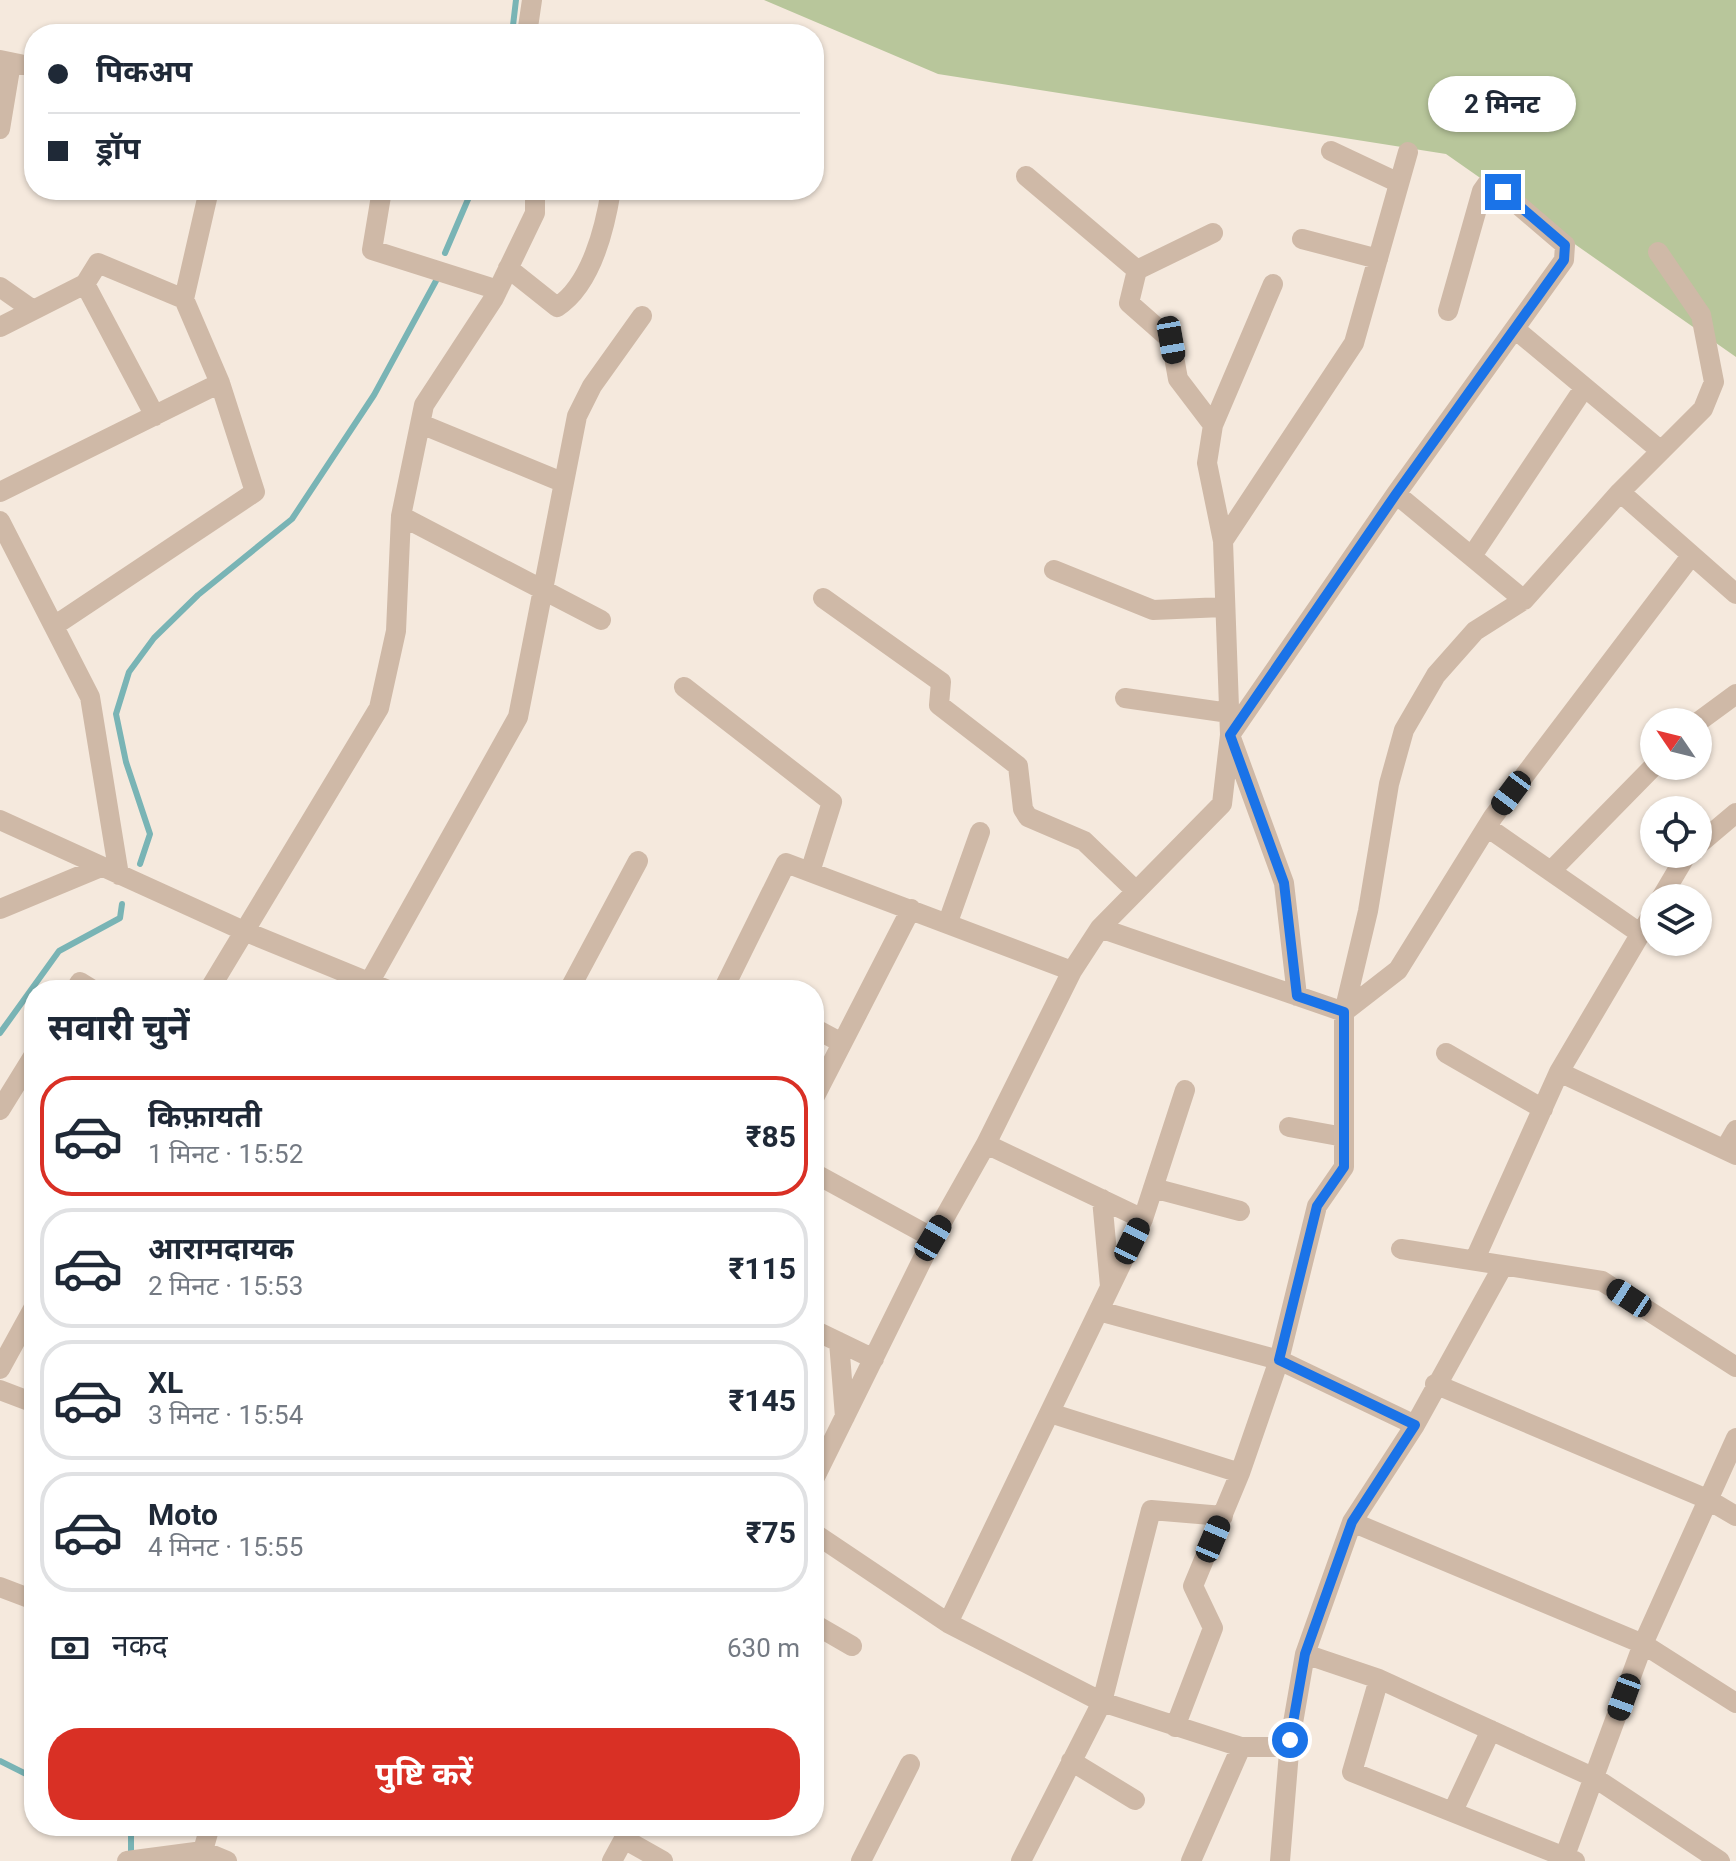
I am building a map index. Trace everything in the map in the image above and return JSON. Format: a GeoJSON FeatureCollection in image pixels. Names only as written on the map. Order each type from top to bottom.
{"type":"FeatureCollection","features":[{"type":"Feature","properties":{"kind":"street"},"geometry":{"type":"LineString","coordinates":[[528,24],[532,0]]}},
{"type":"Feature","properties":{"kind":"street"},"geometry":{"type":"LineString","coordinates":[[0,129],[5,62]]}},
{"type":"Feature","properties":{"kind":"street"},"geometry":{"type":"LineString","coordinates":[[1331,151],[1399,183]]}},
{"type":"Feature","properties":{"kind":"street"},"geometry":{"type":"LineString","coordinates":[[1223,541],[1354,343],[1408,152]]}},
{"type":"Feature","properties":{"kind":"street"},"geometry":{"type":"LineString","coordinates":[[1026,176],[1137,270]]}},
{"type":"Feature","properties":{"kind":"street"},"geometry":{"type":"LineString","coordinates":[[1230,735],[1396,494],[1564,260],[1566,251],[1558,238],[1492,185],[1487,184],[1482,191],[1448,311]]}},
{"type":"Feature","properties":{"kind":"street"},"geometry":{"type":"LineString","coordinates":[[54,626],[255,492],[220,383],[184,299],[207,200]]}},
{"type":"Feature","properties":{"kind":"street"},"geometry":{"type":"LineString","coordinates":[[380,200],[372,250],[498,290]]}},
{"type":"Feature","properties":{"kind":"street"},"geometry":{"type":"LineString","coordinates":[[215,980],[379,708],[396,631],[401,516],[424,405],[498,290],[535,213],[535,200]]}},
{"type":"Feature","properties":{"kind":"street"},"geometry":{"type":"LineString","coordinates":[[508,268],[548,303],[557,307],[568,301],[591,263],[608,200]]}},
{"type":"Feature","properties":{"kind":"street"},"geometry":{"type":"LineString","coordinates":[[1137,270],[1213,233]]}},
{"type":"Feature","properties":{"kind":"street"},"geometry":{"type":"LineString","coordinates":[[1302,239],[1378,259]]}},
{"type":"Feature","properties":{"kind":"street"},"geometry":{"type":"LineString","coordinates":[[1175,1727],[1213,1628],[1193,1586],[1240,1473],[1279,1360],[1317,1206],[1344,1167],[1344,1012],[1368,911],[1389,784],[1404,730],[1436,675],[1475,631],[1524,600],[1620,492],[1703,409],[1714,382],[1701,315],[1658,252]]}},
{"type":"Feature","properties":{"kind":"street"},"geometry":{"type":"LineString","coordinates":[[0,327],[30,308],[85,284],[98,263],[184,299]]}},
{"type":"Feature","properties":{"kind":"street"},"geometry":{"type":"LineString","coordinates":[[1137,270],[1129,303],[1171,340],[1178,379],[1213,425]]}},
{"type":"Feature","properties":{"kind":"street"},"geometry":{"type":"LineString","coordinates":[[85,284],[155,416]]}},
{"type":"Feature","properties":{"kind":"street"},"geometry":{"type":"LineString","coordinates":[[824,1459],[933,1238],[986,1144],[1072,971],[1100,928],[1222,804],[1230,735],[1223,541],[1207,463],[1213,425],[1273,284]]}},
{"type":"Feature","properties":{"kind":"street"},"geometry":{"type":"LineString","coordinates":[[0,287],[30,308]]}},
{"type":"Feature","properties":{"kind":"street"},"geometry":{"type":"LineString","coordinates":[[378,980],[518,717],[577,416],[587,396],[642,316]]}},
{"type":"Feature","properties":{"kind":"street"},"geometry":{"type":"LineString","coordinates":[[1515,329],[1661,451]]}},
{"type":"Feature","properties":{"kind":"street"},"geometry":{"type":"LineString","coordinates":[[0,492],[220,383]]}},
{"type":"Feature","properties":{"kind":"street"},"geometry":{"type":"LineString","coordinates":[[1472,556],[1584,388]]}},
{"type":"Feature","properties":{"kind":"street"},"geometry":{"type":"LineString","coordinates":[[421,424],[562,482]]}},
{"type":"Feature","properties":{"kind":"street"},"geometry":{"type":"LineString","coordinates":[[1620,492],[1736,594]]}},
{"type":"Feature","properties":{"kind":"street"},"geometry":{"type":"LineString","coordinates":[[1396,494],[1524,600]]}},
{"type":"Feature","properties":{"kind":"street"},"geometry":{"type":"LineString","coordinates":[[401,516],[601,620]]}},
{"type":"Feature","properties":{"kind":"street"},"geometry":{"type":"LineString","coordinates":[[0,521],[90,697],[110,871]]}},
{"type":"Feature","properties":{"kind":"street"},"geometry":{"type":"LineString","coordinates":[[1344,1012],[1398,970],[1487,827],[1691,556]]}},
{"type":"Feature","properties":{"kind":"street"},"geometry":{"type":"LineString","coordinates":[[1054,570],[1153,610],[1223,607]]}},
{"type":"Feature","properties":{"kind":"street"},"geometry":{"type":"LineString","coordinates":[[823,598],[941,682],[939,705],[1018,766],[1023,809],[1028,817],[1084,841],[1136,891]]}},
{"type":"Feature","properties":{"kind":"street"},"geometry":{"type":"LineString","coordinates":[[684,687],[832,802],[810,872]]}},
{"type":"Feature","properties":{"kind":"street"},"geometry":{"type":"LineString","coordinates":[[1712,712],[1736,694]]}},
{"type":"Feature","properties":{"kind":"street"},"geometry":{"type":"LineString","coordinates":[[1125,698],[1229,713]]}},
{"type":"Feature","properties":{"kind":"street"},"geometry":{"type":"LineString","coordinates":[[1230,735],[1284,883],[1304,998]]}},
{"type":"Feature","properties":{"kind":"street"},"geometry":{"type":"LineString","coordinates":[[1551,871],[1640,780]]}},
{"type":"Feature","properties":{"kind":"street"},"geometry":{"type":"LineString","coordinates":[[1712,833],[1736,813]]}},
{"type":"Feature","properties":{"kind":"street"},"geometry":{"type":"LineString","coordinates":[[0,820],[356,980]]}},
{"type":"Feature","properties":{"kind":"street"},"geometry":{"type":"LineString","coordinates":[[1487,827],[1640,933]]}},
{"type":"Feature","properties":{"kind":"street"},"geometry":{"type":"LineString","coordinates":[[948,922],[980,832]]}},
{"type":"Feature","properties":{"kind":"street"},"geometry":{"type":"LineString","coordinates":[[574,980],[638,861]]}},
{"type":"Feature","properties":{"kind":"street"},"geometry":{"type":"LineString","coordinates":[[734,980],[786,863],[1072,971]]}},
{"type":"Feature","properties":{"kind":"street"},"geometry":{"type":"LineString","coordinates":[[0,909],[110,871]]}},
{"type":"Feature","properties":{"kind":"street"},"geometry":{"type":"LineString","coordinates":[[824,1078],[911,909]]}},
{"type":"Feature","properties":{"kind":"street"},"geometry":{"type":"LineString","coordinates":[[1100,928],[1344,1012]]}},
{"type":"Feature","properties":{"kind":"street"},"geometry":{"type":"LineString","coordinates":[[1475,1259],[1559,1072],[1640,936]]}},
{"type":"Feature","properties":{"kind":"street"},"geometry":{"type":"LineString","coordinates":[[824,1033],[842,1043]]}},
{"type":"Feature","properties":{"kind":"street"},"geometry":{"type":"LineString","coordinates":[[1446,1053],[1543,1109]]}},
{"type":"Feature","properties":{"kind":"street"},"geometry":{"type":"LineString","coordinates":[[0,1110],[24,1071]]}},
{"type":"Feature","properties":{"kind":"street"},"geometry":{"type":"LineString","coordinates":[[1559,1072],[1730,1152],[1736,1130]]}},
{"type":"Feature","properties":{"kind":"street"},"geometry":{"type":"LineString","coordinates":[[948,1623],[1143,1219],[1185,1090]]}},
{"type":"Feature","properties":{"kind":"street"},"geometry":{"type":"LineString","coordinates":[[1289,1127],[1344,1137]]}},
{"type":"Feature","properties":{"kind":"street"},"geometry":{"type":"LineString","coordinates":[[986,1144],[1143,1219]]}},
{"type":"Feature","properties":{"kind":"street"},"geometry":{"type":"LineString","coordinates":[[824,1178],[933,1238]]}},
{"type":"Feature","properties":{"kind":"street"},"geometry":{"type":"LineString","coordinates":[[1153,1188],[1240,1211]]}},
{"type":"Feature","properties":{"kind":"street"},"geometry":{"type":"LineString","coordinates":[[1102,1199],[1110,1286]]}},
{"type":"Feature","properties":{"kind":"street"},"geometry":{"type":"LineString","coordinates":[[1401,1249],[1602,1281],[1736,1367]]}},
{"type":"Feature","properties":{"kind":"street"},"geometry":{"type":"LineString","coordinates":[[1280,1861],[1277,1745],[1305,1654],[1352,1522],[1402,1419],[1435,1384],[1503,1266]]}},
{"type":"Feature","properties":{"kind":"street"},"geometry":{"type":"LineString","coordinates":[[1099,1311],[1279,1360],[1402,1419]]}},
{"type":"Feature","properties":{"kind":"street"},"geometry":{"type":"LineString","coordinates":[[0,1369],[24,1325]]}},
{"type":"Feature","properties":{"kind":"street"},"geometry":{"type":"LineString","coordinates":[[824,1335],[874,1359]]}},
{"type":"Feature","properties":{"kind":"street"},"geometry":{"type":"LineString","coordinates":[[839,1342],[845,1417]]}},
{"type":"Feature","properties":{"kind":"street"},"geometry":{"type":"LineString","coordinates":[[1435,1384],[1707,1499],[1736,1516]]}},
{"type":"Feature","properties":{"kind":"street"},"geometry":{"type":"LineString","coordinates":[[0,1390],[24,1399]]}},
{"type":"Feature","properties":{"kind":"street"},"geometry":{"type":"LineString","coordinates":[[1050,1413],[1240,1473]]}},
{"type":"Feature","properties":{"kind":"street"},"geometry":{"type":"LineString","coordinates":[[1379,1679],[1352,1772],[1568,1859],[1643,1644],[1736,1438]]}},
{"type":"Feature","properties":{"kind":"street"},"geometry":{"type":"LineString","coordinates":[[1021,1861],[1102,1702],[1151,1510],[1223,1516]]}},
{"type":"Feature","properties":{"kind":"street"},"geometry":{"type":"LineString","coordinates":[[1352,1522],[1643,1644],[1736,1703]]}},
{"type":"Feature","properties":{"kind":"street"},"geometry":{"type":"LineString","coordinates":[[824,1540],[948,1623],[1102,1702],[1241,1747],[1277,1745]]}},
{"type":"Feature","properties":{"kind":"street"},"geometry":{"type":"LineString","coordinates":[[0,1587],[24,1594]]}},
{"type":"Feature","properties":{"kind":"street"},"geometry":{"type":"LineString","coordinates":[[824,1630],[852,1646]]}},
{"type":"Feature","properties":{"kind":"street"},"geometry":{"type":"LineString","coordinates":[[1305,1654],[1379,1679],[1595,1778],[1720,1861]]}},
{"type":"Feature","properties":{"kind":"street"},"geometry":{"type":"LineString","coordinates":[[1453,1811],[1491,1730]]}},
{"type":"Feature","properties":{"kind":"street"},"geometry":{"type":"LineString","coordinates":[[1191,1861],[1241,1747]]}},
{"type":"Feature","properties":{"kind":"street"},"geometry":{"type":"LineString","coordinates":[[1071,1761],[1135,1800]]}},
{"type":"Feature","properties":{"kind":"street"},"geometry":{"type":"LineString","coordinates":[[861,1861],[910,1764]]}},
{"type":"Feature","properties":{"kind":"street"},"geometry":{"type":"LineString","coordinates":[[201,1856],[207,1836]]}},
{"type":"Feature","properties":{"kind":"street"},"geometry":{"type":"LineString","coordinates":[[612,1861],[625,1836]]}},
{"type":"Feature","properties":{"kind":"street"},"geometry":{"type":"LineString","coordinates":[[632,1836],[663,1861]]}},
{"type":"Feature","properties":{"kind":"street"},"geometry":{"type":"LineString","coordinates":[[127,1861],[163,1856],[201,1856],[227,1861]]}},
{"type":"Feature","properties":{"kind":"green space"},"geometry":{"type":"Polygon","coordinates":[[[764,0],[1736,0],[1736,357],[1446,154],[938,74],[764,0]]]}},
{"type":"Feature","properties":{"kind":"waterway"},"geometry":{"type":"LineString","coordinates":[[513,24],[516,0]]}},
{"type":"Feature","properties":{"kind":"waterway"},"geometry":{"type":"LineString","coordinates":[[445,253],[468,200]]}},
{"type":"Feature","properties":{"kind":"waterway"},"geometry":{"type":"LineString","coordinates":[[140,864],[150,834],[126,762],[116,714],[129,672],[154,638],[198,595],[292,519],[374,395],[437,279]]}},
{"type":"Feature","properties":{"kind":"waterway"},"geometry":{"type":"LineString","coordinates":[[38,980],[59,951],[120,918],[122,904]]}},
{"type":"Feature","properties":{"kind":"waterway"},"geometry":{"type":"LineString","coordinates":[[0,1033],[24,1000]]}},
{"type":"Feature","properties":{"kind":"waterway"},"geometry":{"type":"LineString","coordinates":[[0,1761],[24,1773]]}},
{"type":"Feature","properties":{"kind":"waterway"},"geometry":{"type":"LineString","coordinates":[[131,1836],[131,1857]]}},
{"type":"Feature","properties":{"kind":"route"},"geometry":{"type":"LineString","coordinates":[[1290,1740],[1305,1654],[1352,1522],[1415,1425],[1279,1360],[1317,1206],[1344,1167],[1344,1012],[1297,996],[1284,883],[1230,735],[1396,494],[1564,260],[1565,245],[1503,192]]}}]}
